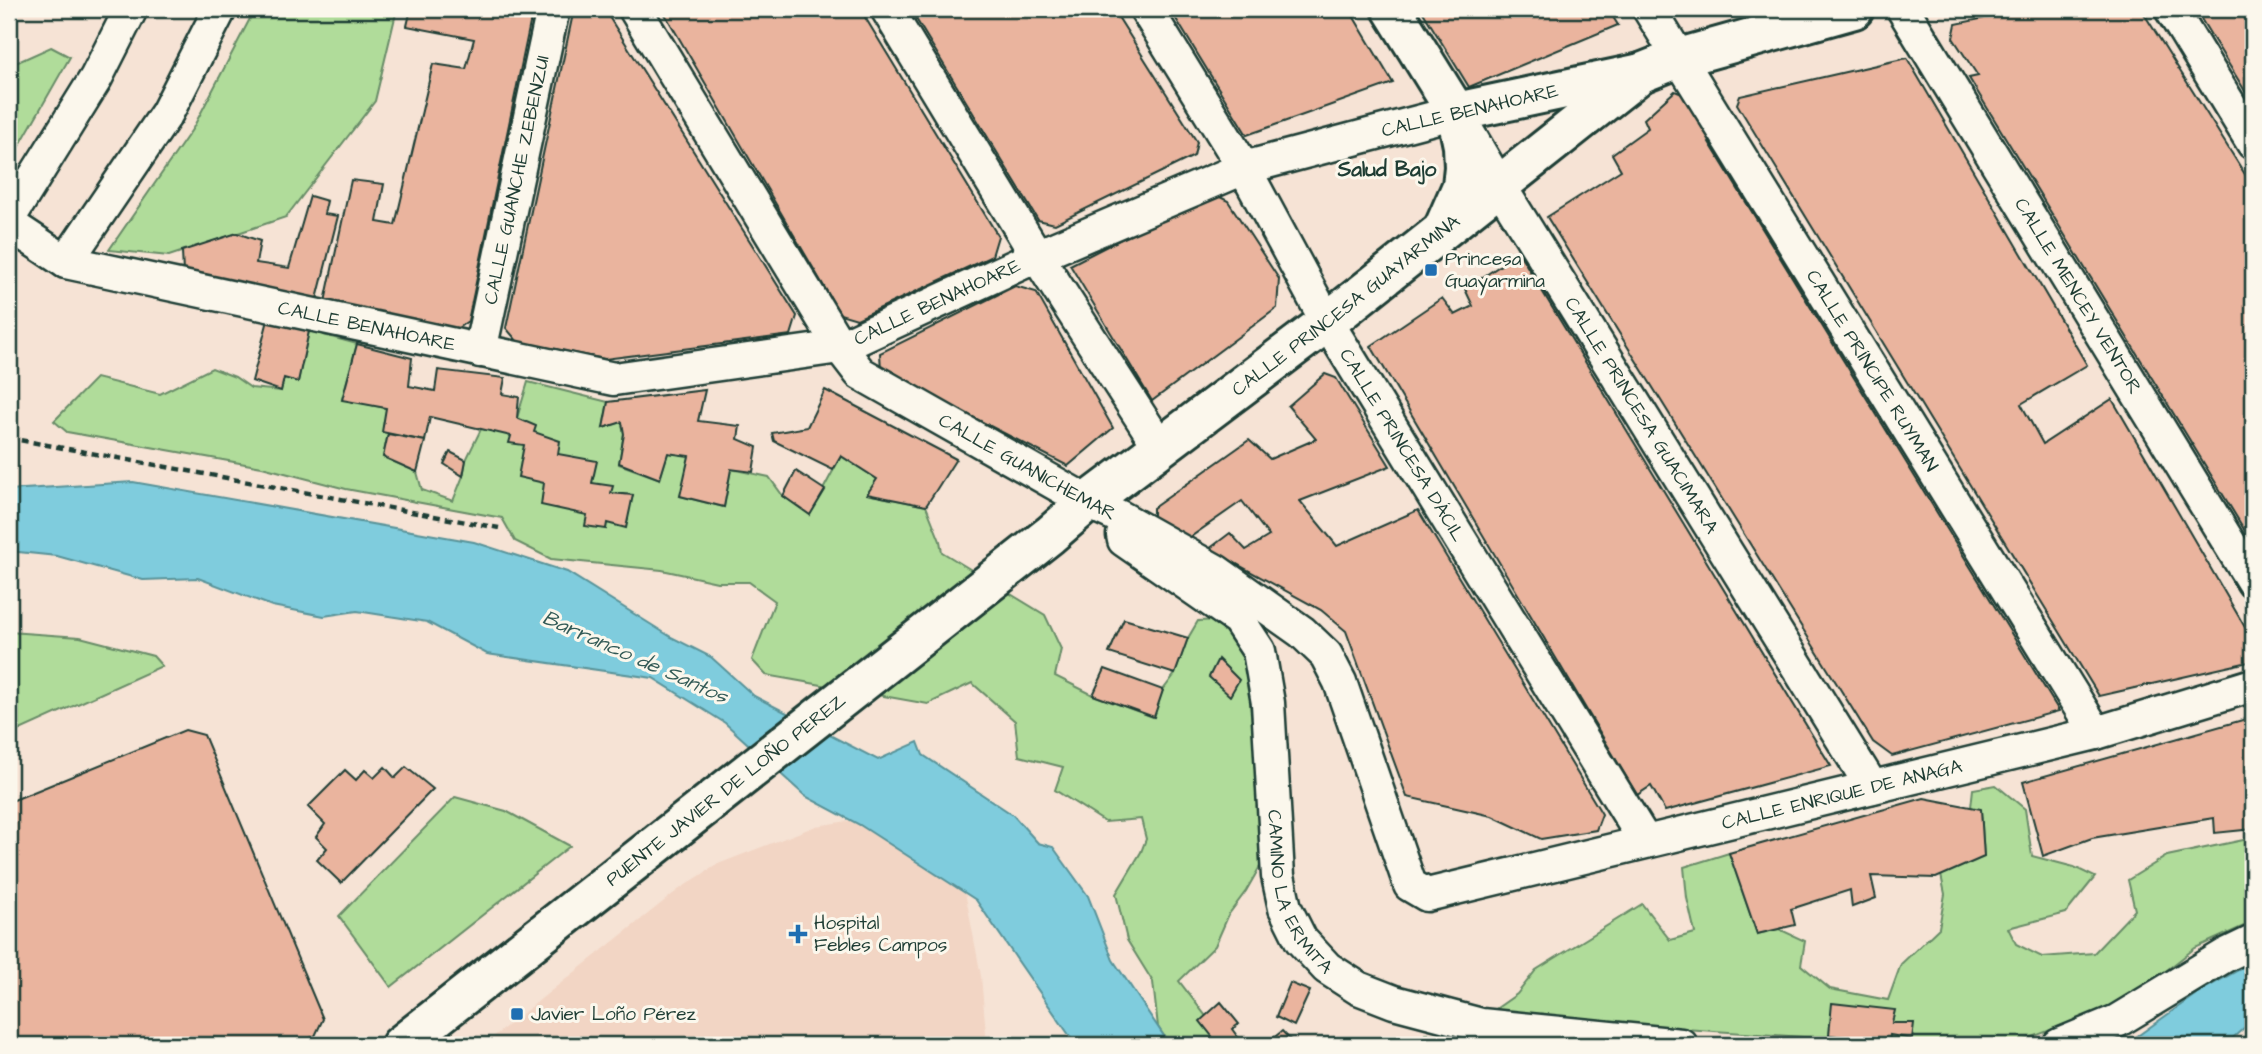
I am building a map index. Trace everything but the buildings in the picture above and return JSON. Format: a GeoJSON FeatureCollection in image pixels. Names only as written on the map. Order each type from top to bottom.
{"type":"FeatureCollection","features":[{"type":"Feature","properties":{"kind":"street"},"geometry":{"type":"LineString","coordinates":[[9,218],[96,78],[131,9]]}},
{"type":"Feature","properties":{"kind":"street"},"geometry":{"type":"LineString","coordinates":[[66,262],[167,113],[220,9]]}},
{"type":"Feature","properties":{"kind":"street","name":"CALLE GUANCHE ZEBENZUI"},"geometry":{"type":"LineString","coordinates":[[480,351],[553,9]]}},
{"type":"Feature","properties":{"kind":"street","name":"CALLE GUANICHEMAR"},"geometry":{"type":"LineString","coordinates":[[635,9],[840,347],[860,373],[1216,571],[1302,632],[1326,655],[1340,682],[1410,885],[1427,895]]}},
{"type":"Feature","properties":{"kind":"street"},"geometry":{"type":"LineString","coordinates":[[887,9],[1037,256],[1160,447]]}},
{"type":"Feature","properties":{"kind":"street","name":"CALLE PRINCESA DÁCIL"},"geometry":{"type":"LineString","coordinates":[[1146,9],[1244,168],[1327,322],[1645,841]]}},
{"type":"Feature","properties":{"kind":"street","name":"CALLE PRINCESA GUACIMARA"},"geometry":{"type":"LineString","coordinates":[[1392,9],[1872,787]]}},
{"type":"Feature","properties":{"kind":"street","name":"CALLE PRÍNCIPE RUYMAN"},"geometry":{"type":"LineString","coordinates":[[1649,9],[2096,733]]}},
{"type":"Feature","properties":{"kind":"street","name":"CALLE BENAHOARE"},"geometry":{"type":"LineString","coordinates":[[9,224],[66,262],[614,379],[840,347],[1037,256],[1244,168],[1456,112],[1641,73],[1679,58],[1854,9]]}},
{"type":"Feature","properties":{"kind":"street","name":"CALLE MENCEY VENTOR"},"geometry":{"type":"LineString","coordinates":[[1903,9],[2253,582]]}},
{"type":"Feature","properties":{"kind":"street"},"geometry":{"type":"LineString","coordinates":[[2171,9],[2253,143]]}},
{"type":"Feature","properties":{"kind":"street","name":"CALLE PRINCESA GUAYARMINA"},"geometry":{"type":"LineString","coordinates":[[1050,535],[1103,509],[1160,447],[1327,322],[1641,73]]}},
{"type":"Feature","properties":{"kind":"street"},"geometry":{"type":"LineString","coordinates":[[1443,229],[1462,186],[1463,146],[1456,112]]}},
{"type":"Feature","properties":{"kind":"street","name":"CAMINO LA ERMITA"},"geometry":{"type":"LineString","coordinates":[[1103,509],[1124,540],[1238,619],[1259,650],[1268,703],[1278,876],[1285,908],[1301,940],[1327,968],[1357,988],[1394,1002],[1481,1025],[1681,1045]]}},
{"type":"Feature","properties":{"kind":"street","name":"PUENTE JAVIER DE LOÑO PEREZ"},"geometry":{"type":"LineString","coordinates":[[401,1045],[1050,535]]}},
{"type":"Feature","properties":{"kind":"street","name":"CALLE ENRIQUE DE ANAGA"},"geometry":{"type":"LineString","coordinates":[[1427,895],[2096,733],[2253,685]]}},
{"type":"Feature","properties":{"kind":"street"},"geometry":{"type":"LineString","coordinates":[[2059,1045],[2117,1021],[2226,955],[2253,942]]}},
{"type":"Feature","properties":{"kind":"path"},"geometry":{"type":"LineString","coordinates":[[9,438],[499,528]]}},
{"type":"Feature","properties":{"kind":"shaded area","name":"Hospital Febles Campos"},"geometry":{"type":"Polygon","coordinates":[[[854,820],[965,892],[981,976],[987,1045],[483,1045],[678,890],[718,864],[816,826],[854,820]]]}},
{"type":"Feature","properties":{"kind":"green space"},"geometry":{"type":"Polygon","coordinates":[[[255,9],[397,9],[375,101],[286,217],[169,256],[109,250],[193,128],[255,9]]]}},
{"type":"Feature","properties":{"kind":"green space"},"geometry":{"type":"Polygon","coordinates":[[[51,47],[70,57],[9,164],[9,66],[51,47]]]}},
{"type":"Feature","properties":{"kind":"green space"},"geometry":{"type":"Polygon","coordinates":[[[309,331],[357,344],[342,399],[386,408],[388,434],[383,457],[417,472],[422,490],[453,501],[466,460],[481,429],[517,418],[528,382],[608,402],[603,428],[622,422],[624,433],[619,464],[660,479],[668,453],[695,456],[680,496],[724,507],[731,469],[769,477],[783,496],[810,514],[841,456],[877,479],[868,494],[926,506],[942,552],[1045,615],[1061,649],[1055,676],[1093,695],[1153,717],[1163,690],[1175,674],[1188,638],[1198,621],[1219,620],[1250,649],[1250,705],[1266,856],[1229,914],[1215,946],[1179,981],[1228,1045],[1170,1045],[1158,1027],[1153,982],[1127,940],[1116,894],[1146,839],[1141,819],[1105,822],[1055,790],[1063,767],[1019,756],[1015,721],[972,683],[928,704],[766,675],[752,660],[775,601],[749,582],[717,582],[662,570],[551,559],[515,541],[502,518],[346,489],[262,467],[67,432],[54,421],[96,378],[160,394],[212,368],[235,377],[251,388],[281,391],[284,378],[298,381],[309,331]]]}},
{"type":"Feature","properties":{"kind":"green space"},"geometry":{"type":"Polygon","coordinates":[[[9,632],[80,637],[153,656],[162,666],[9,735],[9,632]]]}},
{"type":"Feature","properties":{"kind":"green space"},"geometry":{"type":"Polygon","coordinates":[[[1996,785],[2025,809],[2032,856],[2074,867],[2095,877],[2066,913],[2008,928],[2016,944],[2042,957],[2094,953],[2135,910],[2128,880],[2167,856],[2253,838],[2253,922],[2195,948],[2130,999],[2017,1043],[1922,1045],[1640,1026],[1559,1045],[1421,1045],[1425,1034],[1460,1034],[1517,994],[1536,970],[1642,904],[1670,940],[1695,933],[1687,898],[1684,867],[1729,853],[1757,934],[1779,929],[1805,941],[1801,965],[1830,989],[1888,1000],[1901,964],[1939,928],[1945,894],[1941,875],[1984,856],[1981,810],[1971,807],[1973,789],[1996,785]]]}},
{"type":"Feature","properties":{"kind":"green space"},"geometry":{"type":"Polygon","coordinates":[[[455,797],[506,811],[570,846],[391,987],[339,916],[455,797]]]}},
{"type":"Feature","properties":{"kind":"water","name":"Barranco de Santos"},"geometry":{"type":"Polygon","coordinates":[[[133,482],[474,542],[567,572],[671,637],[711,657],[754,696],[878,760],[918,742],[923,755],[1013,815],[1038,843],[1053,847],[1088,896],[1113,960],[1170,1045],[1076,1045],[976,900],[860,825],[805,796],[725,723],[653,678],[487,654],[427,622],[357,611],[324,616],[272,606],[198,578],[143,580],[57,556],[9,551],[9,490],[133,482]]]}},
{"type":"Feature","properties":{"kind":"water"},"geometry":{"type":"Polygon","coordinates":[[[2253,962],[2253,1023],[2225,1045],[2125,1045],[2199,992],[2253,962]]]}},
{"type":"Feature","properties":{"kind":"place","name":"Princesa Guayarmina"},"geometry":{"type":"Point","coordinates":[1431,270]}},
{"type":"Feature","properties":{"kind":"place","name":"Hospital Febles Campos"},"geometry":{"type":"Point","coordinates":[798,934]}},
{"type":"Feature","properties":{"kind":"place","name":"Javier Loño Pérez"},"geometry":{"type":"Point","coordinates":[517,1014]}},
{"type":"Feature","properties":{"kind":"district","name":"Salud Bajo"},"geometry":{"type":"Point","coordinates":[1387,169]}}]}
